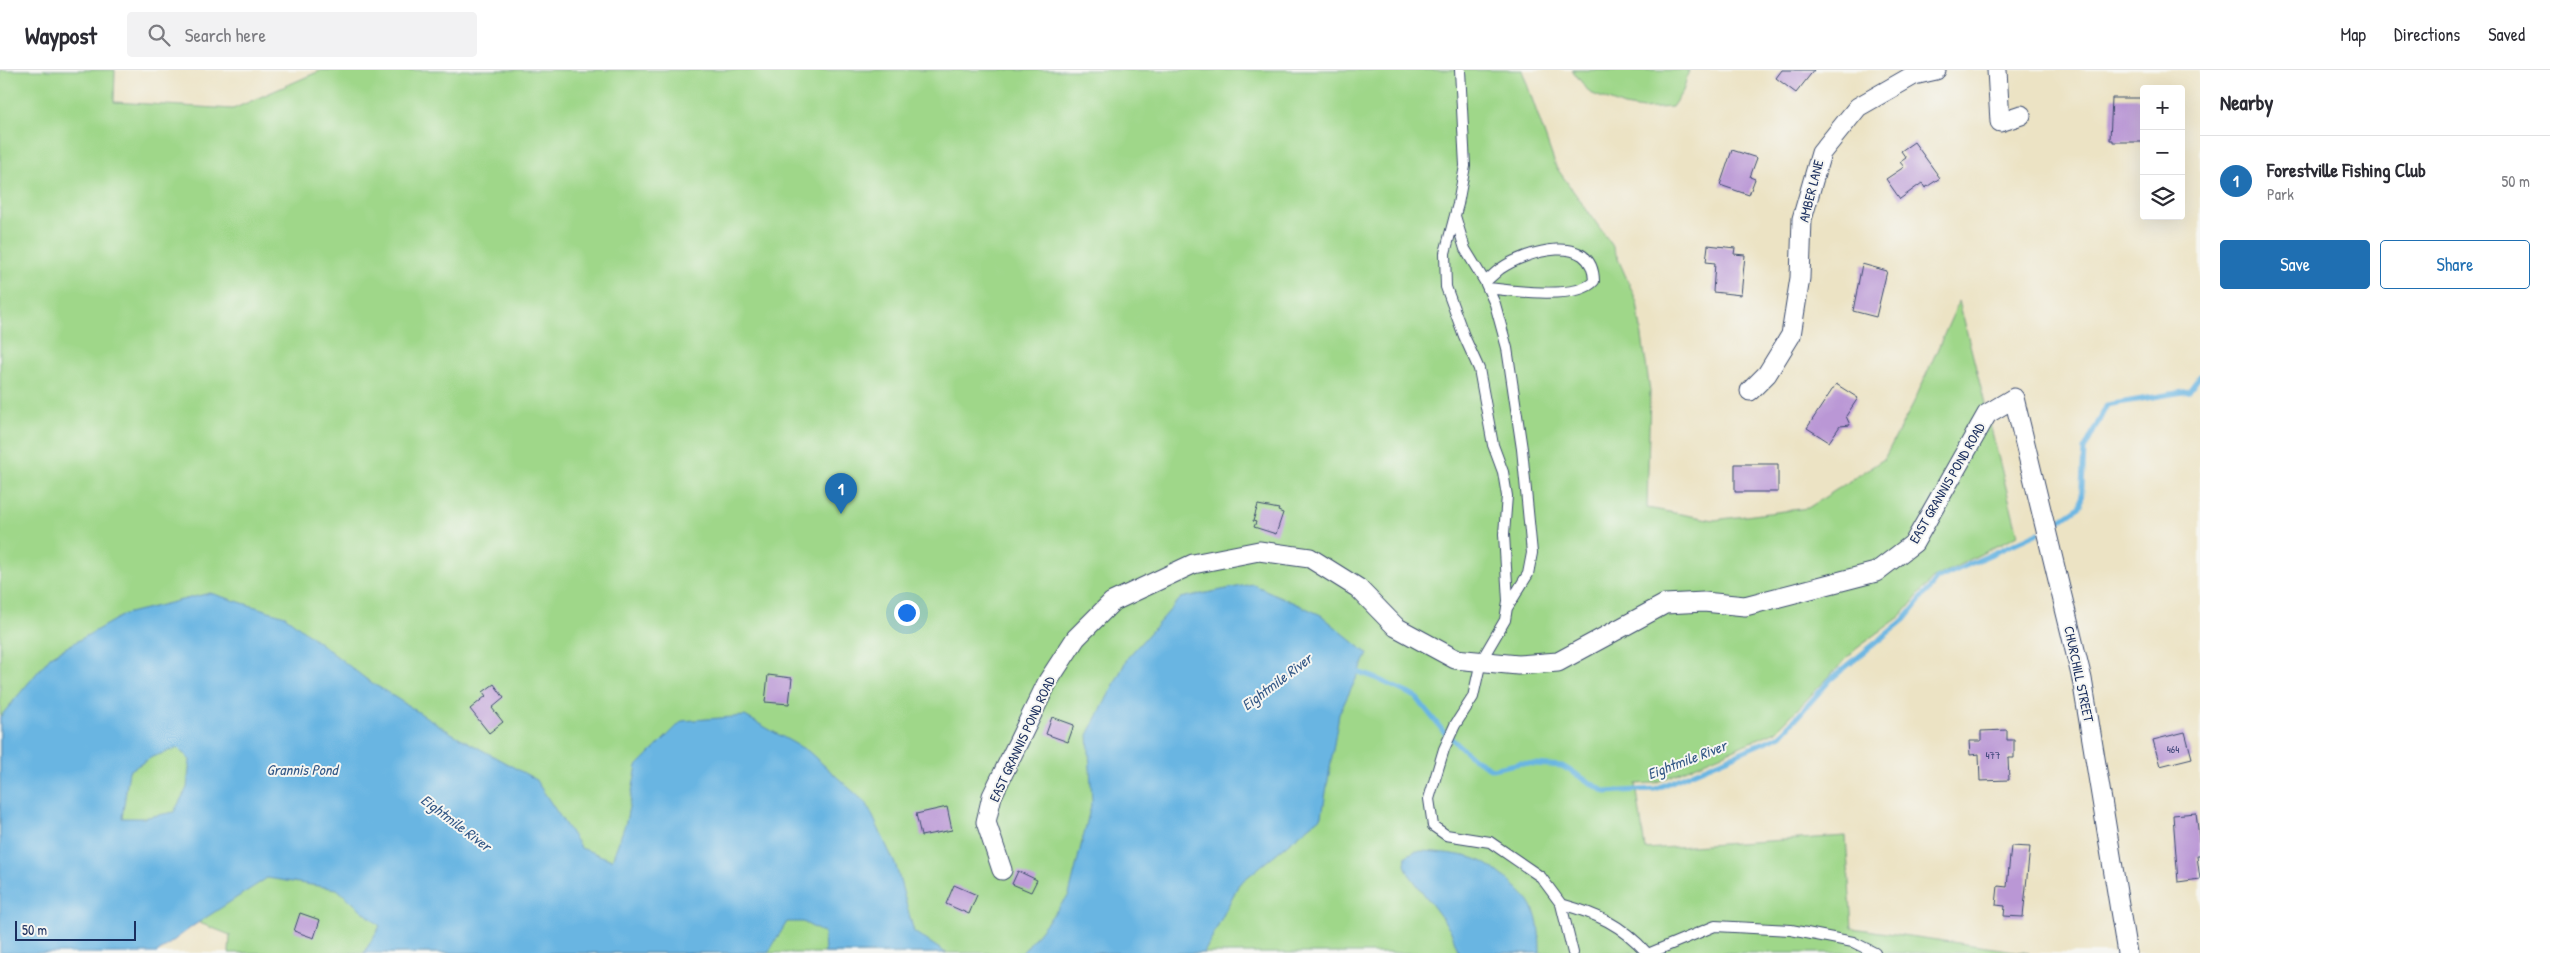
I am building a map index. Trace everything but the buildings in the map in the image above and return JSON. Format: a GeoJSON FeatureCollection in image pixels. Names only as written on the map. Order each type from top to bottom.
{"type":"FeatureCollection","features":[{"type":"Feature","properties":{"kind":"street","name":"AMBER LANE"},"geometry":{"type":"LineString","coordinates":[[1750,391],[1767,374],[1791,335],[1800,278],[1802,219],[1821,153],[1858,107],[1914,75],[1936,70]]}},
{"type":"Feature","properties":{"kind":"street"},"geometry":{"type":"LineString","coordinates":[[1997,70],[2000,122],[2021,115]]}},
{"type":"Feature","properties":{"kind":"street","name":"EAST GRANNIS POND ROAD"},"geometry":{"type":"LineString","coordinates":[[1002,870],[986,822],[992,796],[1048,681],[1076,638],[1112,602],[1193,564],[1259,551],[1310,558],[1358,588],[1396,628],[1455,659],[1518,665],[1558,662],[1665,604],[1704,602],[1745,606],[1876,572],[1914,543],[1987,414],[2014,398]]}},
{"type":"Feature","properties":{"kind":"street","name":"CHURCHILL STREET"},"geometry":{"type":"LineString","coordinates":[[2014,398],[2082,679],[2127,953]]}},
{"type":"Feature","properties":{"kind":"lane"},"geometry":{"type":"LineString","coordinates":[[1460,70],[1466,166],[1455,216],[1444,253],[1446,286],[1464,336],[1479,369],[1493,445],[1503,472],[1507,496],[1504,534],[1508,581],[1507,609],[1505,620],[1481,661],[1473,697],[1455,725],[1444,749],[1429,799],[1433,826],[1446,835],[1490,842],[1541,876],[1561,904],[1573,953]]}},
{"type":"Feature","properties":{"kind":"lane"},"geometry":{"type":"LineString","coordinates":[[1455,216],[1465,249],[1487,285],[1495,304],[1507,348],[1522,449],[1532,553],[1528,574],[1507,609]]}},
{"type":"Feature","properties":{"kind":"lane"},"geometry":{"type":"LineString","coordinates":[[1574,249],[1586,257],[1594,269],[1594,281],[1589,287],[1573,290],[1523,292],[1487,285],[1500,269],[1520,259],[1548,251],[1574,249]]}},
{"type":"Feature","properties":{"kind":"lane"},"geometry":{"type":"LineString","coordinates":[[1561,904],[1606,919],[1631,935],[1648,953],[1715,926],[1791,930],[1853,942],[1875,953]]}},
{"type":"Feature","properties":{"kind":"green space"},"geometry":{"type":"Polygon","coordinates":[[[0,70],[115,70],[114,102],[233,109],[322,70],[1522,70],[1556,167],[1612,245],[1637,302],[1650,391],[1647,508],[1714,520],[1808,508],[1884,459],[1914,402],[1959,301],[2018,535],[1932,579],[1901,616],[1856,649],[1776,731],[1655,783],[1636,784],[1645,849],[1846,836],[1852,928],[2029,953],[229,953],[230,935],[134,897],[0,835],[0,70]]]}},
{"type":"Feature","properties":{"kind":"green space"},"geometry":{"type":"Polygon","coordinates":[[[1572,70],[1689,70],[1683,91],[1672,107],[1643,109],[1624,106],[1590,93],[1572,70]]]}},
{"type":"Feature","properties":{"kind":"water"},"geometry":{"type":"Polygon","coordinates":[[[1252,584],[1321,615],[1368,654],[1339,714],[1322,816],[1239,884],[1204,953],[1022,953],[1069,895],[1092,801],[1088,735],[1128,657],[1181,598],[1252,584]]]}},
{"type":"Feature","properties":{"kind":"water","name":"Grannis Pond"},"geometry":{"type":"Polygon","coordinates":[[[210,593],[285,616],[366,679],[453,734],[535,779],[581,848],[612,860],[626,822],[637,766],[682,721],[745,716],[808,751],[867,804],[896,866],[914,932],[946,953],[825,953],[824,933],[803,922],[787,922],[768,953],[364,953],[380,926],[337,889],[267,878],[193,926],[157,953],[0,953],[0,717],[51,656],[125,614],[210,593]],[[178,748],[152,757],[129,771],[122,818],[143,818],[174,812],[187,788],[190,760],[178,748]]]}},
{"type":"Feature","properties":{"kind":"water"},"geometry":{"type":"Polygon","coordinates":[[[1415,851],[1440,852],[1476,859],[1503,876],[1518,889],[1533,908],[1539,930],[1540,953],[1459,953],[1450,929],[1409,874],[1405,865],[1406,856],[1415,851]]]}},
{"type":"Feature","properties":{"kind":"waterway","name":"Eightmile River"},"geometry":{"type":"LineString","coordinates":[[2053,525],[2081,506],[2084,450],[2107,405],[2189,391],[2200,376]]}},
{"type":"Feature","properties":{"kind":"waterway","name":"Eightmile River"},"geometry":{"type":"LineString","coordinates":[[1352,670],[1373,677],[1416,697],[1443,731],[1473,758],[1492,769],[1521,763],[1562,766],[1606,792],[1655,789],[1781,735],[1831,679],[1905,619],[1937,579],[2038,533]]}},
{"type":"Feature","properties":{"kind":"place","name":"Forestville Fishing Club"},"geometry":{"type":"Point","coordinates":[841,514]}}]}
